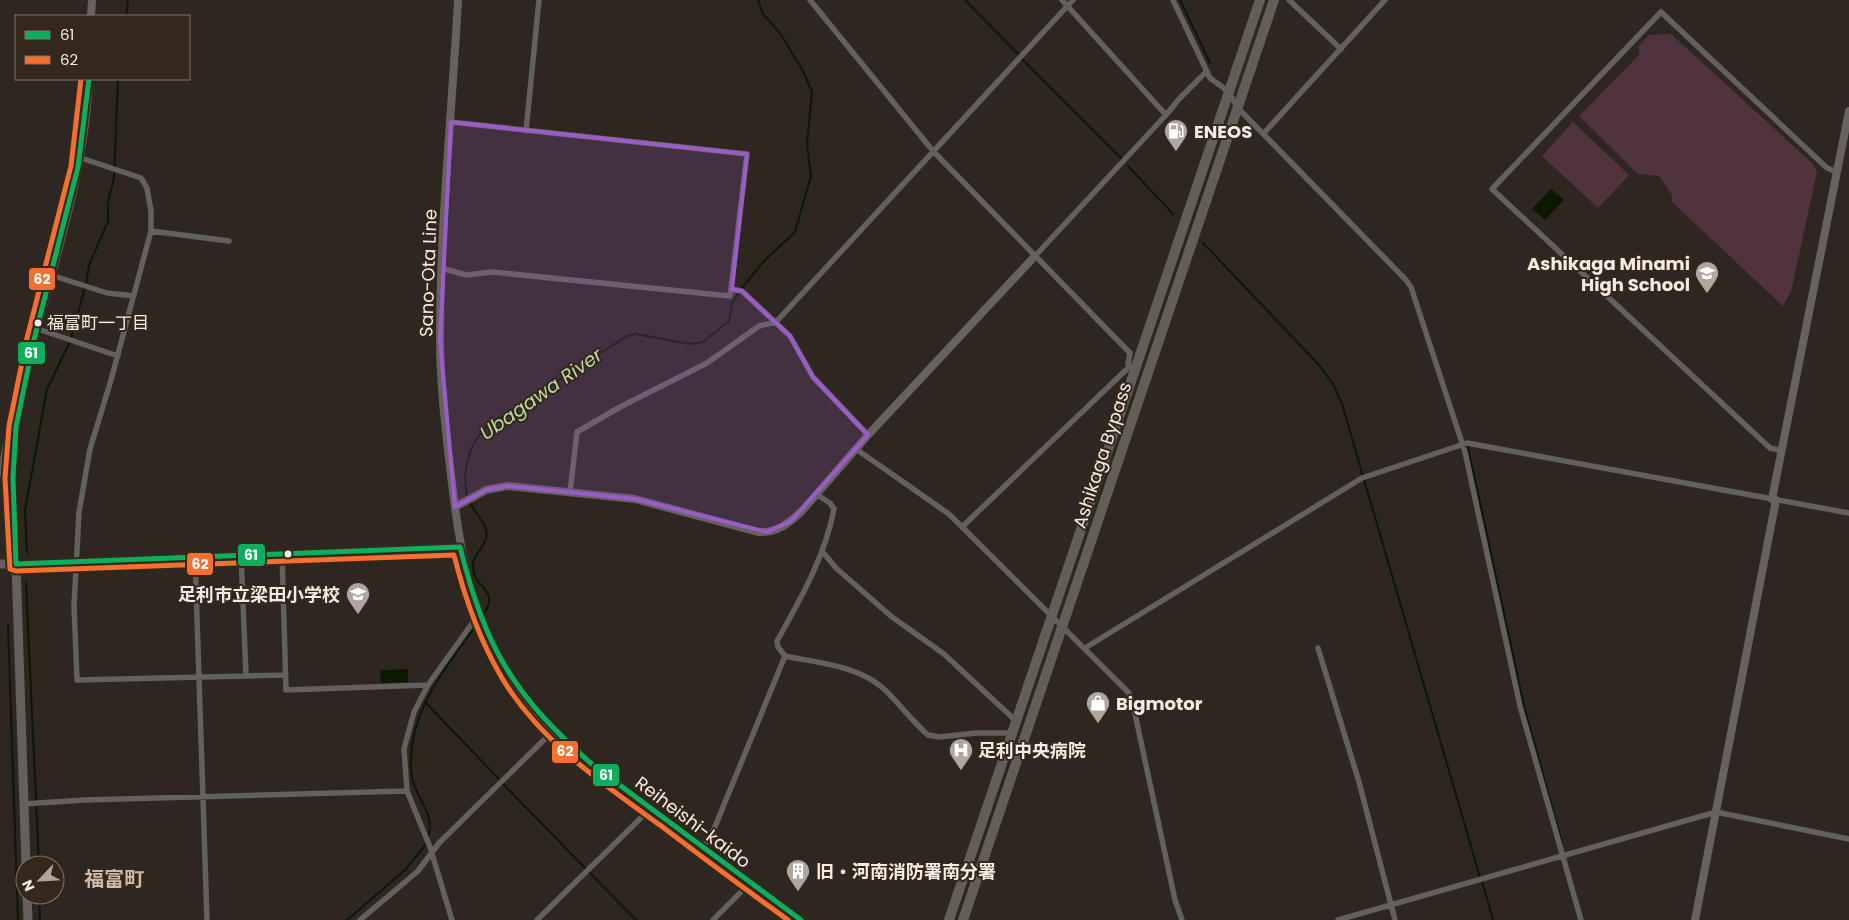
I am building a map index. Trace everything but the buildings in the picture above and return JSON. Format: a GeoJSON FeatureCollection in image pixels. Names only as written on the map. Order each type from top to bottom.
{"type":"FeatureCollection","features":[{"type":"Feature","properties":{"kind":"highway","name":"Ashikaga Bypass"},"geometry":{"type":"LineString","coordinates":[[949,920],[1052,615],[1132,369],[1260,0]]}},
{"type":"Feature","properties":{"kind":"highway","name":"Ashikaga Bypass"},"geometry":{"type":"LineString","coordinates":[[963,920],[1274,0]]}},
{"type":"Feature","properties":{"kind":"main road"},"geometry":{"type":"LineString","coordinates":[[0,564],[16,564],[26,855]]}},
{"type":"Feature","properties":{"kind":"main road"},"geometry":{"type":"LineString","coordinates":[[27,905],[28,920]]}},
{"type":"Feature","properties":{"kind":"street"},"geometry":{"type":"LineString","coordinates":[[91,15],[92,0]]}},
{"type":"Feature","properties":{"kind":"street","name":"Sano-Ota Line"},"geometry":{"type":"LineString","coordinates":[[458,0],[441,268],[442,386],[458,505],[460,547],[480,619]]}},
{"type":"Feature","properties":{"kind":"street"},"geometry":{"type":"LineString","coordinates":[[526,131],[539,0]]}},
{"type":"Feature","properties":{"kind":"street"},"geometry":{"type":"LineString","coordinates":[[810,0],[933,151],[1130,353],[1132,369],[962,527]]}},
{"type":"Feature","properties":{"kind":"street"},"geometry":{"type":"LineString","coordinates":[[1062,0],[1066,7],[1166,115]]}},
{"type":"Feature","properties":{"kind":"street"},"geometry":{"type":"LineString","coordinates":[[570,492],[577,432],[620,407],[707,363],[740,342],[759,326],[776,322],[1073,0]]}},
{"type":"Feature","properties":{"kind":"street"},"geometry":{"type":"LineString","coordinates":[[1173,0],[1210,78],[1222,84],[1237,107],[1406,280],[1415,297],[1462,444],[1520,706],[1581,920]]}},
{"type":"Feature","properties":{"kind":"street"},"geometry":{"type":"LineString","coordinates":[[1289,0],[1341,49]]}},
{"type":"Feature","properties":{"kind":"street"},"geometry":{"type":"LineString","coordinates":[[1264,133],[1385,0]]}},
{"type":"Feature","properties":{"kind":"street"},"geometry":{"type":"LineString","coordinates":[[1780,450],[1770,448],[1492,190],[1662,12],[1827,168],[1837,172]]}},
{"type":"Feature","properties":{"kind":"street"},"geometry":{"type":"LineString","coordinates":[[458,505],[498,486],[635,499],[743,528],[767,532],[775,531],[791,521],[868,434],[1166,115],[1179,98],[1207,72]]}},
{"type":"Feature","properties":{"kind":"street"},"geometry":{"type":"LineString","coordinates":[[89,80],[78,157],[16,428],[14,470],[16,564],[460,547]]}},
{"type":"Feature","properties":{"kind":"street"},"geometry":{"type":"LineString","coordinates":[[1696,920],[1774,500],[1780,450],[1849,111]]}},
{"type":"Feature","properties":{"kind":"street"},"geometry":{"type":"LineString","coordinates":[[441,268],[466,275],[492,272],[730,296],[747,154],[451,122]]}},
{"type":"Feature","properties":{"kind":"street"},"geometry":{"type":"LineString","coordinates":[[78,157],[141,178],[147,188],[152,222],[118,356],[90,449],[84,476],[75,562],[74,606],[77,680],[285,675]]}},
{"type":"Feature","properties":{"kind":"street"},"geometry":{"type":"LineString","coordinates":[[151,231],[229,242]]}},
{"type":"Feature","properties":{"kind":"street"},"geometry":{"type":"LineString","coordinates":[[51,275],[107,293],[134,296]]}},
{"type":"Feature","properties":{"kind":"street"},"geometry":{"type":"LineString","coordinates":[[732,289],[742,291],[790,336],[813,377],[868,434]]}},
{"type":"Feature","properties":{"kind":"street"},"geometry":{"type":"LineString","coordinates":[[38,329],[118,356]]}},
{"type":"Feature","properties":{"kind":"street"},"geometry":{"type":"LineString","coordinates":[[0,474],[8,432],[13,427],[16,428]]}},
{"type":"Feature","properties":{"kind":"street"},"geometry":{"type":"LineString","coordinates":[[1084,648],[1362,478],[1468,442],[1849,514]]}},
{"type":"Feature","properties":{"kind":"street"},"geometry":{"type":"LineString","coordinates":[[856,449],[938,505],[1052,615],[1061,629],[1084,648],[1129,694],[1182,920]]}},
{"type":"Feature","properties":{"kind":"street"},"geometry":{"type":"LineString","coordinates":[[816,494],[830,503],[834,509],[822,551],[800,600],[777,641],[778,647],[785,656],[853,670],[869,678],[883,688],[928,735],[939,737],[976,733],[1012,733]]}},
{"type":"Feature","properties":{"kind":"street"},"geometry":{"type":"LineString","coordinates":[[822,551],[836,568],[892,617],[944,654],[1016,721]]}},
{"type":"Feature","properties":{"kind":"street"},"geometry":{"type":"LineString","coordinates":[[282,554],[286,690],[428,685]]}},
{"type":"Feature","properties":{"kind":"street"},"geometry":{"type":"LineString","coordinates":[[241,555],[246,675]]}},
{"type":"Feature","properties":{"kind":"street"},"geometry":{"type":"LineString","coordinates":[[195,557],[207,920]]}},
{"type":"Feature","properties":{"kind":"street"},"geometry":{"type":"LineString","coordinates":[[452,920],[431,850],[407,791],[404,756],[406,734],[414,712],[428,685],[480,619]]}},
{"type":"Feature","properties":{"kind":"street","name":"Reiheishi-kaido"},"geometry":{"type":"LineString","coordinates":[[480,619],[512,680],[553,731],[588,762],[801,920]]}},
{"type":"Feature","properties":{"kind":"street"},"geometry":{"type":"LineString","coordinates":[[1318,648],[1359,782],[1394,920]]}},
{"type":"Feature","properties":{"kind":"street"},"geometry":{"type":"LineString","coordinates":[[703,847],[714,829],[785,656]]}},
{"type":"Feature","properties":{"kind":"street"},"geometry":{"type":"LineString","coordinates":[[360,920],[418,871],[431,850],[553,731]]}},
{"type":"Feature","properties":{"kind":"street"},"geometry":{"type":"LineString","coordinates":[[23,804],[84,800],[407,791]]}},
{"type":"Feature","properties":{"kind":"street"},"geometry":{"type":"LineString","coordinates":[[537,920],[650,809]]}},
{"type":"Feature","properties":{"kind":"street"},"geometry":{"type":"LineString","coordinates":[[1338,920],[1716,812],[1849,839]]}},
{"type":"Feature","properties":{"kind":"street"},"geometry":{"type":"LineString","coordinates":[[713,920],[750,883]]}},
{"type":"Feature","properties":{"kind":"highlighted area"},"geometry":{"type":"Polygon","coordinates":[[[451,122],[747,154],[732,289],[742,291],[790,336],[813,377],[868,435],[791,521],[767,532],[635,499],[507,486],[486,490],[455,507],[440,340],[451,122]]]}},
{"type":"Feature","properties":{"kind":"shaded area"},"geometry":{"type":"Polygon","coordinates":[[[1671,34],[1812,163],[1817,172],[1791,292],[1783,306],[1672,202],[1672,195],[1659,176],[1638,174],[1579,116],[1640,54],[1638,47],[1649,35],[1671,34]]]}},
{"type":"Feature","properties":{"kind":"shaded area"},"geometry":{"type":"Polygon","coordinates":[[[1573,122],[1629,175],[1598,208],[1542,156],[1573,122]]]}},
{"type":"Feature","properties":{"kind":"shaded area"},"geometry":{"type":"Polygon","coordinates":[[[1551,189],[1564,200],[1545,220],[1532,209],[1551,189]]]}},
{"type":"Feature","properties":{"kind":"shaded area"},"geometry":{"type":"Polygon","coordinates":[[[408,669],[408,682],[381,683],[380,670],[408,669]]]}},
{"type":"Feature","properties":{"kind":"waterway"},"geometry":{"type":"LineString","coordinates":[[126,15],[128,0]]}},
{"type":"Feature","properties":{"kind":"waterway","name":"Ubagawa River"},"geometry":{"type":"LineString","coordinates":[[742,288],[764,261],[795,232],[811,176],[807,144],[812,92],[803,71],[780,33],[763,14],[758,0]]}},
{"type":"Feature","properties":{"kind":"waterway"},"geometry":{"type":"LineString","coordinates":[[965,0],[1019,55]]}},
{"type":"Feature","properties":{"kind":"waterway"},"geometry":{"type":"LineString","coordinates":[[1180,0],[1210,63]]}},
{"type":"Feature","properties":{"kind":"waterway"},"geometry":{"type":"LineString","coordinates":[[1022,59],[1121,158]]}},
{"type":"Feature","properties":{"kind":"waterway"},"geometry":{"type":"LineString","coordinates":[[71,338],[86,284],[89,265],[108,221],[108,202],[114,178],[118,80]]}},
{"type":"Feature","properties":{"kind":"waterway"},"geometry":{"type":"LineString","coordinates":[[1128,166],[1173,214]]}},
{"type":"Feature","properties":{"kind":"waterway"},"geometry":{"type":"LineString","coordinates":[[1203,243],[1320,366],[1333,384],[1342,404],[1480,877]]}},
{"type":"Feature","properties":{"kind":"waterway","name":"Ubagawa River"},"geometry":{"type":"LineString","coordinates":[[467,496],[465,477],[468,459],[474,443],[485,428],[627,336],[636,334],[690,344],[703,342],[729,321],[732,304],[739,292]]}},
{"type":"Feature","properties":{"kind":"waterway"},"geometry":{"type":"LineString","coordinates":[[27,553],[25,510],[47,389],[70,342]]}},
{"type":"Feature","properties":{"kind":"waterway"},"geometry":{"type":"LineString","coordinates":[[1468,447],[1524,706],[1562,843]]}},
{"type":"Feature","properties":{"kind":"waterway","name":"Ubagawa River"},"geometry":{"type":"LineString","coordinates":[[470,503],[483,523],[487,535],[473,565],[477,580],[488,594],[488,607],[482,617]]}},
{"type":"Feature","properties":{"kind":"waterway"},"geometry":{"type":"LineString","coordinates":[[26,582],[39,855]]}},
{"type":"Feature","properties":{"kind":"waterway","name":"Ubagawa River"},"geometry":{"type":"LineString","coordinates":[[428,837],[430,829],[428,814],[412,777],[411,755],[414,733],[430,693],[480,620]]}},
{"type":"Feature","properties":{"kind":"waterway"},"geometry":{"type":"LineString","coordinates":[[8,625],[18,920]]}},
{"type":"Feature","properties":{"kind":"waterway"},"geometry":{"type":"LineString","coordinates":[[425,702],[500,780]]}},
{"type":"Feature","properties":{"kind":"waterway"},"geometry":{"type":"LineString","coordinates":[[503,784],[636,920]]}},
{"type":"Feature","properties":{"kind":"waterway","name":"Ubagawa River"},"geometry":{"type":"LineString","coordinates":[[347,920],[405,870],[426,844]]}},
{"type":"Feature","properties":{"kind":"waterway"},"geometry":{"type":"LineString","coordinates":[[1482,881],[1493,920]]}},
{"type":"Feature","properties":{"kind":"waterway"},"geometry":{"type":"LineString","coordinates":[[39,905],[40,920]]}},
{"type":"Feature","properties":{"kind":"transit line","name":"62"},"geometry":{"type":"LineString","coordinates":[[81,80],[71,166],[27,338],[9,426],[5,478],[10,569],[16,571],[454,555],[468,603],[486,649],[502,678],[534,721],[553,741],[595,777],[788,920]]}},
{"type":"Feature","properties":{"kind":"transit line","name":"61"},"geometry":{"type":"LineString","coordinates":[[89,80],[78,167],[34,340],[16,427],[13,478],[16,564],[460,547],[470,583],[493,643],[523,693],[543,717],[594,766],[801,920]]}},
{"type":"Feature","properties":{"kind":"place","name":"ENEOS"},"geometry":{"type":"Point","coordinates":[1176,152]}},
{"type":"Feature","properties":{"kind":"place","name":"Ashikaga Minami High School"},"geometry":{"type":"Point","coordinates":[1707,294]}},
{"type":"Feature","properties":{"kind":"place","name":"福富町一丁目"},"geometry":{"type":"Point","coordinates":[38,323]}},
{"type":"Feature","properties":{"kind":"place","name":"足利市立梁田小学校"},"geometry":{"type":"Point","coordinates":[358,615]}},
{"type":"Feature","properties":{"kind":"place","name":"Bigmotor"},"geometry":{"type":"Point","coordinates":[1098,724]}},
{"type":"Feature","properties":{"kind":"place","name":"足利中央病院"},"geometry":{"type":"Point","coordinates":[961,771]}},
{"type":"Feature","properties":{"kind":"place","name":"旧・河南消防署南分署"},"geometry":{"type":"Point","coordinates":[798,892]}},
{"type":"Feature","properties":{"kind":"district","name":"福富町"},"geometry":{"type":"Point","coordinates":[114,879]}}]}
